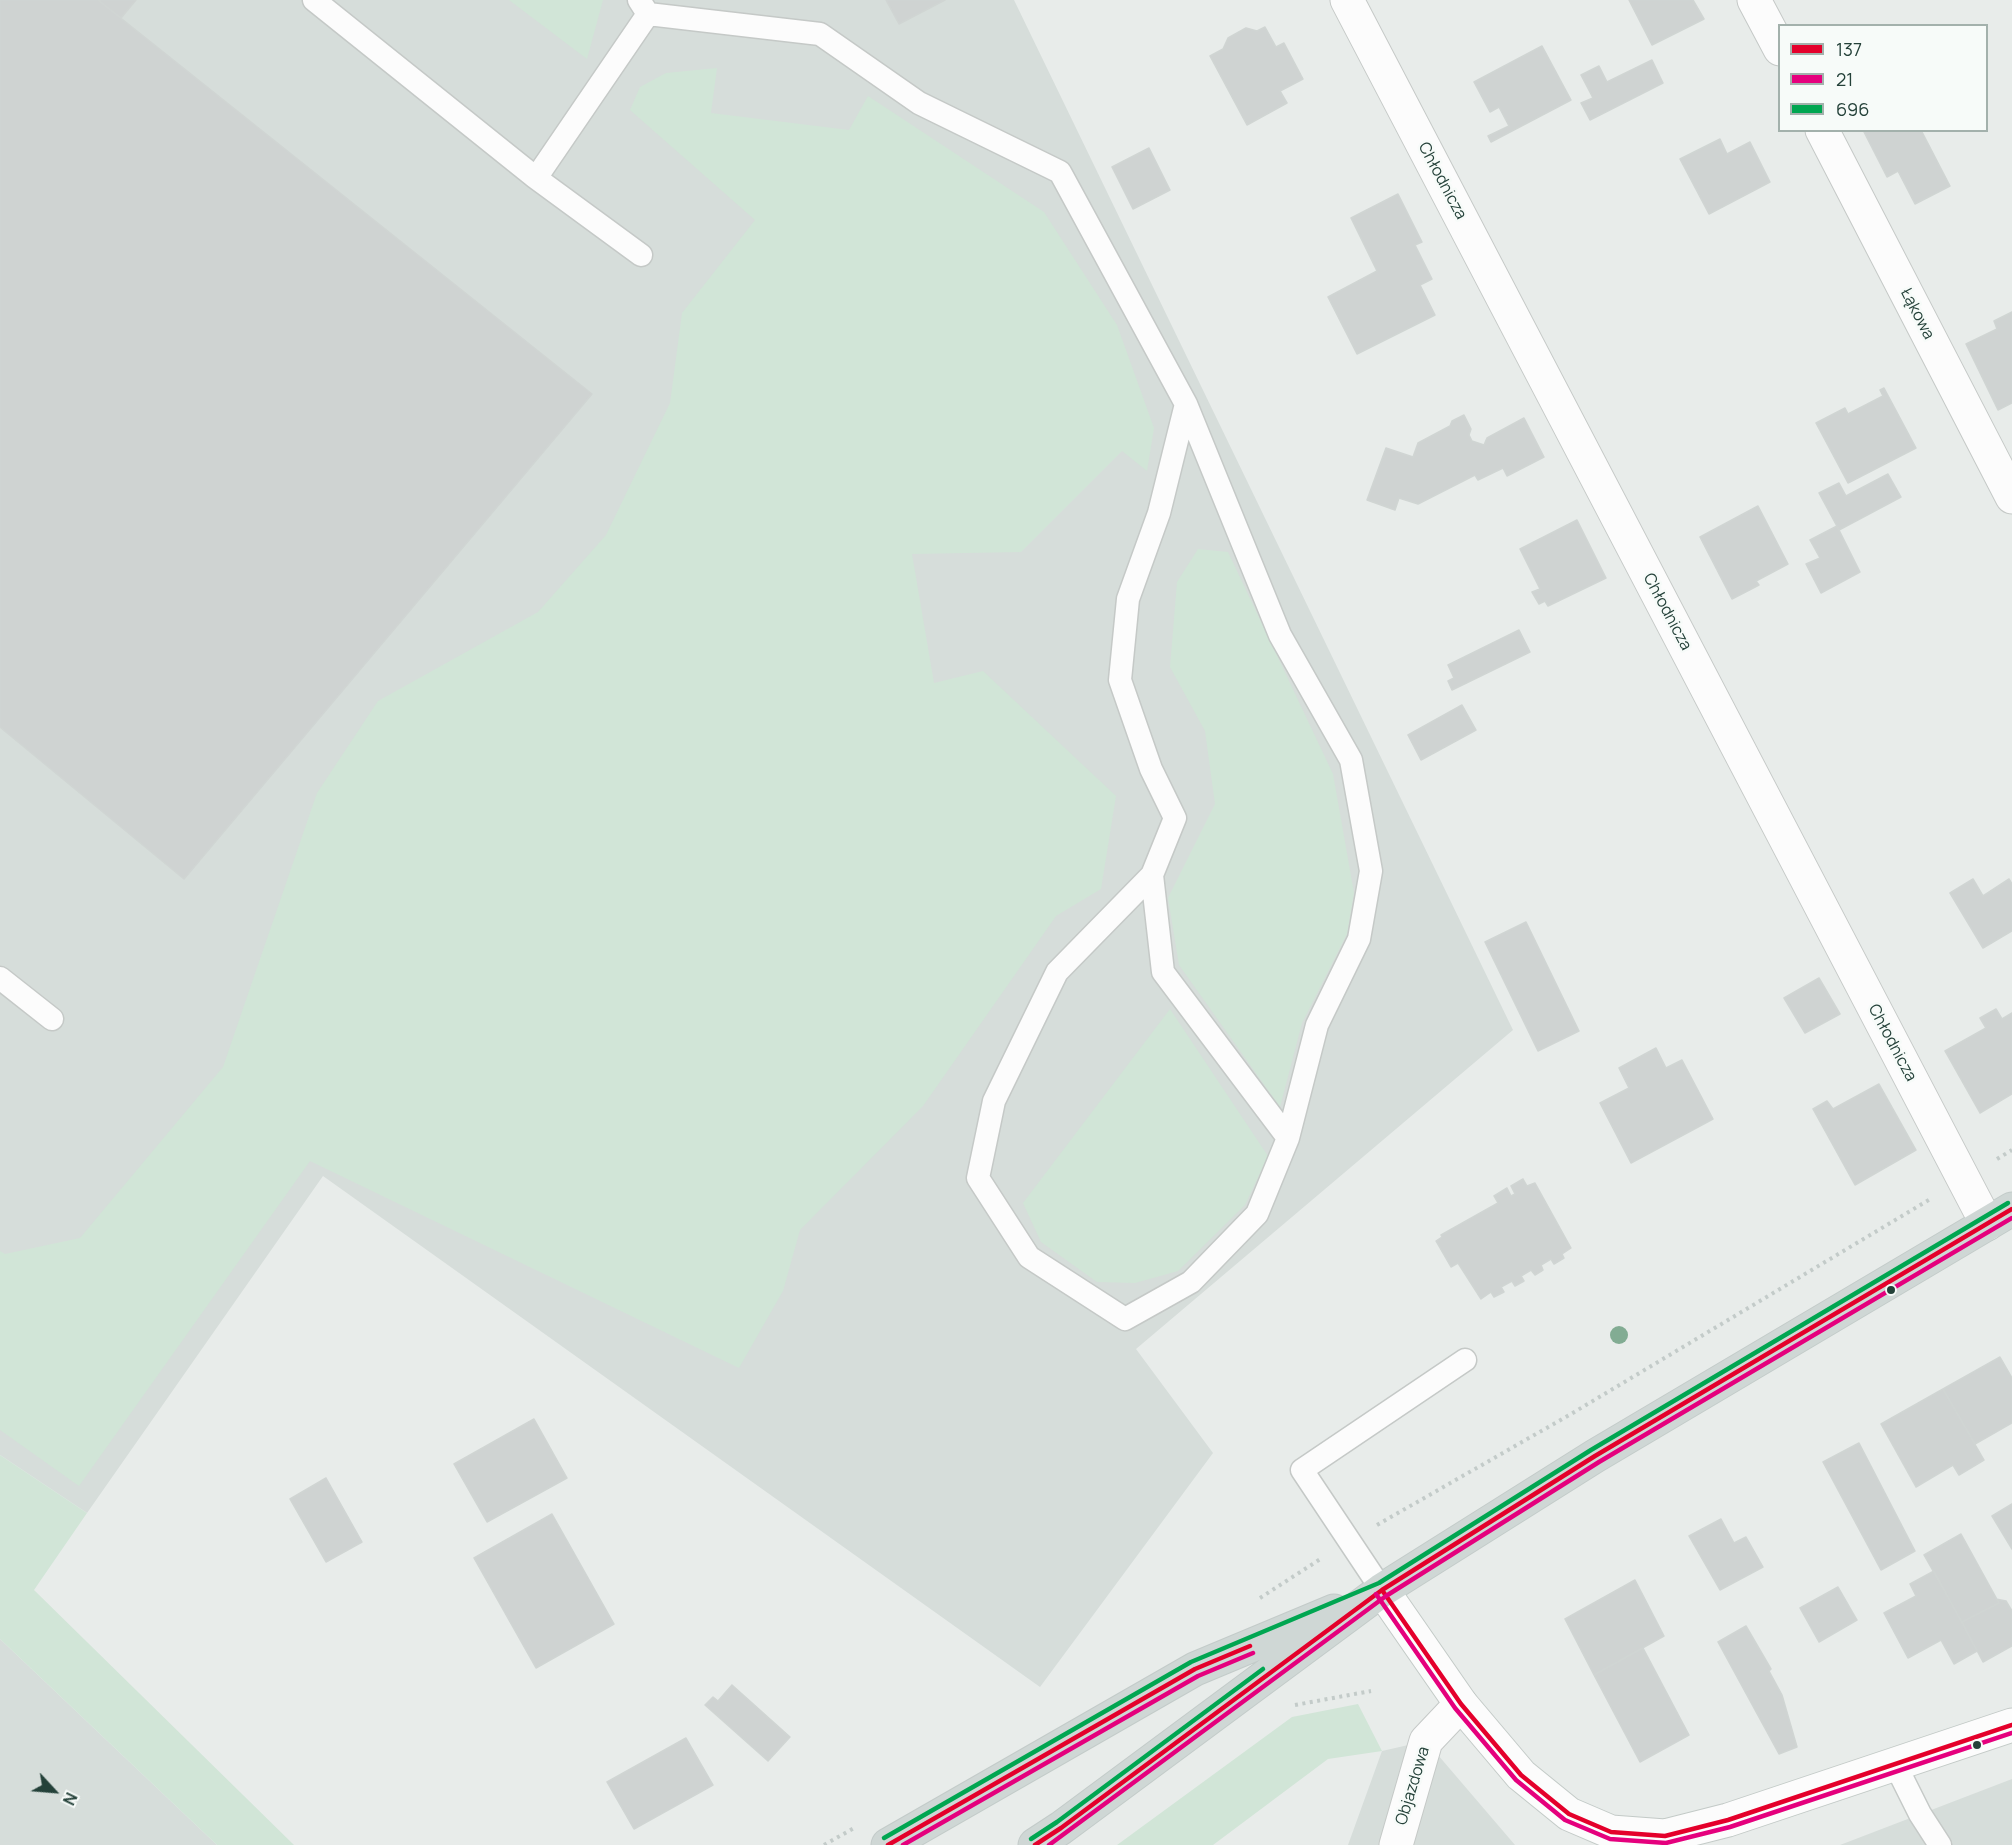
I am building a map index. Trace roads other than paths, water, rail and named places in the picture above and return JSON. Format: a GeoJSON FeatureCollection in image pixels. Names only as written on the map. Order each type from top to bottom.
{"type":"FeatureCollection","features":[{"type":"Feature","properties":{"kind":"main road"},"geometry":{"type":"LineString","coordinates":[[1035,1845],[1382,1590],[1595,1456],[1999,1217]]}},
{"type":"Feature","properties":{"kind":"main road"},"geometry":{"type":"LineString","coordinates":[[888,1845],[1195,1669],[1382,1590]]}},
{"type":"Feature","properties":{"kind":"street","name":"Chłodnicza"},"geometry":{"type":"LineString","coordinates":[[1347,0],[1963,1179],[1999,1217]]}},
{"type":"Feature","properties":{"kind":"street"},"geometry":{"type":"LineString","coordinates":[[1754,0],[1778,47]]}},
{"type":"Feature","properties":{"kind":"street","name":"Łąkowa"},"geometry":{"type":"LineString","coordinates":[[1823,132],[2012,497]]}},
{"type":"Feature","properties":{"kind":"street"},"geometry":{"type":"LineString","coordinates":[[1382,1590],[1461,1704],[1521,1775],[1569,1814],[1611,1832],[1636,1839],[1665,1836],[1728,1820],[2012,1725]]}},
{"type":"Feature","properties":{"kind":"street","name":"Objazdowa"},"geometry":{"type":"LineString","coordinates":[[1396,1845],[1426,1741],[1461,1704]]}},
{"type":"Feature","properties":{"kind":"lane"},"geometry":{"type":"LineString","coordinates":[[314,0],[536,178],[641,255]]}},
{"type":"Feature","properties":{"kind":"lane"},"geometry":{"type":"LineString","coordinates":[[536,178],[643,7],[820,34],[919,104],[1060,172],[1186,404],[1280,635],[1351,760],[1371,871],[1359,939],[1317,1025],[1288,1138],[1257,1214],[1191,1282],[1125,1319],[1029,1257],[978,1178],[994,1101],[1057,972],[1152,875],[1174,818],[1151,769],[1120,680],[1128,598],[1159,513],[1186,404]]}},
{"type":"Feature","properties":{"kind":"lane"},"geometry":{"type":"LineString","coordinates":[[1152,875],[1163,972],[1288,1138]]}},
{"type":"Feature","properties":{"kind":"lane"},"geometry":{"type":"LineString","coordinates":[[0,978],[52,1019]]}},
{"type":"Feature","properties":{"kind":"lane"},"geometry":{"type":"LineString","coordinates":[[1382,1590],[1302,1470],[1465,1360]]}},
{"type":"Feature","properties":{"kind":"lane"},"geometry":{"type":"LineString","coordinates":[[1895,1764],[1920,1814],[1940,1845]]}}]}
